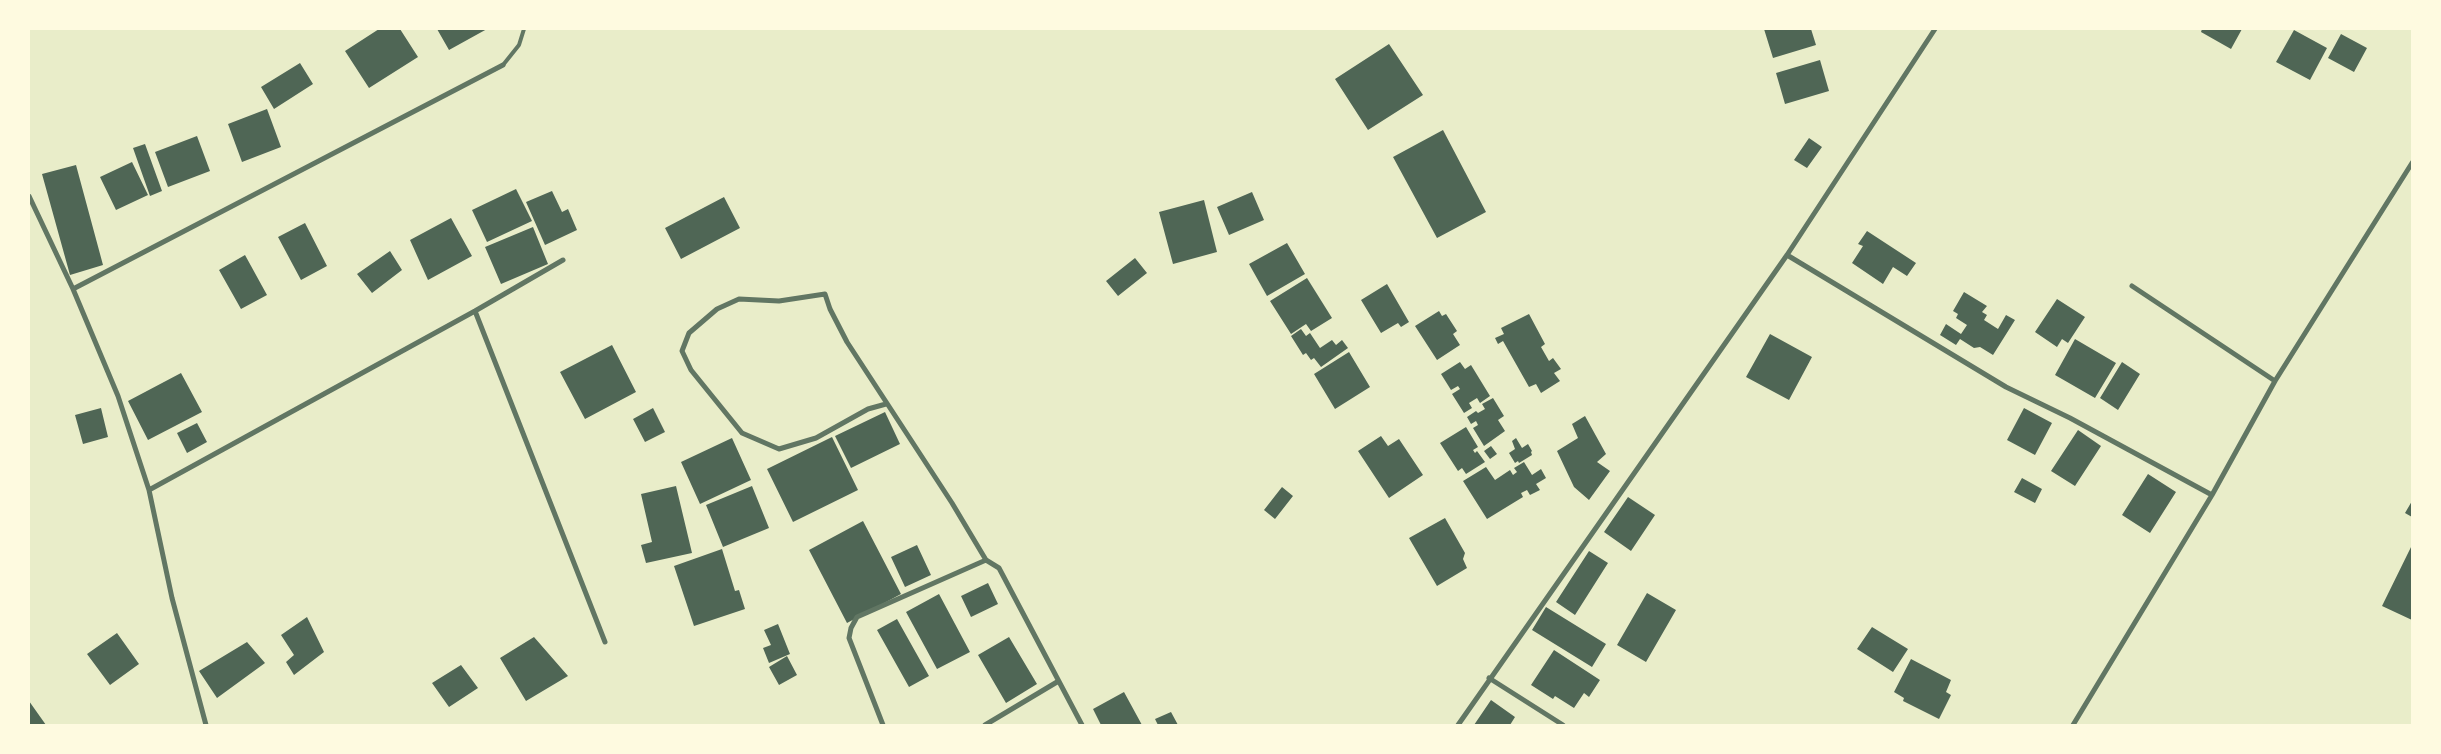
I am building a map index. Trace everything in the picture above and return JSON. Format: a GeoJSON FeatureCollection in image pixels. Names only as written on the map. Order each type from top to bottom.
{"type":"FeatureCollection","features":[{"type":"Feature","properties":{"kind":"street"},"geometry":{"type":"LineString","coordinates":[[1458,725],[1489,678],[1787,255],[1935,29]]}},
{"type":"Feature","properties":{"kind":"street"},"geometry":{"type":"LineString","coordinates":[[74,289],[503,65]]}},
{"type":"Feature","properties":{"kind":"street"},"geometry":{"type":"LineString","coordinates":[[2073,725],[2212,495],[2275,381],[2412,163]]}},
{"type":"Feature","properties":{"kind":"street"},"geometry":{"type":"LineString","coordinates":[[29,196],[74,289],[118,396],[149,490],[172,598],[206,725]]}},
{"type":"Feature","properties":{"kind":"street"},"geometry":{"type":"LineString","coordinates":[[1787,255],[2006,387],[2070,418],[2212,495]]}},
{"type":"Feature","properties":{"kind":"street"},"geometry":{"type":"LineString","coordinates":[[149,490],[475,312],[563,260]]}},
{"type":"Feature","properties":{"kind":"street"},"geometry":{"type":"LineString","coordinates":[[2132,286],[2275,381]]}},
{"type":"Feature","properties":{"kind":"street"},"geometry":{"type":"LineString","coordinates":[[886,404],[868,409],[816,438],[779,449],[742,433],[692,370],[682,351],[689,333],[717,309],[739,299],[779,301],[825,294],[830,309],[847,342],[886,404],[952,503],[986,560],[999,568],[1057,682],[1082,725]]}},
{"type":"Feature","properties":{"kind":"street"},"geometry":{"type":"LineString","coordinates":[[475,312],[605,642]]}},
{"type":"Feature","properties":{"kind":"street"},"geometry":{"type":"LineString","coordinates":[[883,725],[849,638],[851,628],[857,617],[986,560]]}},
{"type":"Feature","properties":{"kind":"street"},"geometry":{"type":"LineString","coordinates":[[1489,678],[1563,725]]}},
{"type":"Feature","properties":{"kind":"street"},"geometry":{"type":"LineString","coordinates":[[985,725],[1057,682]]}},
{"type":"Feature","properties":{"kind":"lane"},"geometry":{"type":"LineString","coordinates":[[503,65],[519,45],[524,29]]}},
{"type":"Feature","properties":{"kind":"building"},"geometry":{"type":"Polygon","coordinates":[[[379,29],[400,29],[418,57],[369,88],[345,51],[379,29]]]}},
{"type":"Feature","properties":{"kind":"building"},"geometry":{"type":"Polygon","coordinates":[[[437,29],[487,29],[449,50],[437,29]]]}},
{"type":"Feature","properties":{"kind":"building"},"geometry":{"type":"Polygon","coordinates":[[[1764,29],[1811,29],[1816,45],[1773,58],[1764,29]]]}},
{"type":"Feature","properties":{"kind":"building"},"geometry":{"type":"Polygon","coordinates":[[[2202,29],[2242,29],[2231,49],[2201,32],[2202,29]]]}},
{"type":"Feature","properties":{"kind":"building"},"geometry":{"type":"Polygon","coordinates":[[[2294,30],[2327,48],[2310,80],[2276,62],[2294,30]]]}},
{"type":"Feature","properties":{"kind":"building"},"geometry":{"type":"Polygon","coordinates":[[[2341,34],[2367,48],[2354,72],[2328,58],[2341,34]]]}},
{"type":"Feature","properties":{"kind":"building"},"geometry":{"type":"Polygon","coordinates":[[[1389,44],[1423,95],[1368,130],[1335,79],[1389,44]]]}},
{"type":"Feature","properties":{"kind":"building"},"geometry":{"type":"Polygon","coordinates":[[[1820,60],[1829,91],[1785,104],[1776,73],[1820,60]]]}},
{"type":"Feature","properties":{"kind":"building"},"geometry":{"type":"Polygon","coordinates":[[[300,63],[313,84],[274,109],[261,87],[300,63]]]}},
{"type":"Feature","properties":{"kind":"building"},"geometry":{"type":"Polygon","coordinates":[[[267,109],[281,147],[242,162],[228,124],[267,109]]]}},
{"type":"Feature","properties":{"kind":"building"},"geometry":{"type":"Polygon","coordinates":[[[1443,130],[1486,212],[1437,238],[1393,157],[1443,130]]]}},
{"type":"Feature","properties":{"kind":"building"},"geometry":{"type":"Polygon","coordinates":[[[197,136],[210,171],[168,187],[155,152],[197,136]]]}},
{"type":"Feature","properties":{"kind":"building"},"geometry":{"type":"Polygon","coordinates":[[[1809,138],[1822,147],[1807,168],[1794,160],[1809,138]]]}},
{"type":"Feature","properties":{"kind":"building"},"geometry":{"type":"Polygon","coordinates":[[[145,144],[162,191],[150,196],[133,148],[145,144]]]}},
{"type":"Feature","properties":{"kind":"building"},"geometry":{"type":"Polygon","coordinates":[[[132,162],[148,195],[116,210],[100,177],[132,162]]]}},
{"type":"Feature","properties":{"kind":"building"},"geometry":{"type":"Polygon","coordinates":[[[76,165],[103,265],[70,275],[42,174],[76,165]]]}},
{"type":"Feature","properties":{"kind":"building"},"geometry":{"type":"Polygon","coordinates":[[[516,189],[532,221],[487,242],[472,210],[516,189]]]}},
{"type":"Feature","properties":{"kind":"building"},"geometry":{"type":"Polygon","coordinates":[[[552,191],[562,212],[568,209],[577,230],[545,245],[526,202],[552,191]]]}},
{"type":"Feature","properties":{"kind":"building"},"geometry":{"type":"Polygon","coordinates":[[[1252,192],[1264,220],[1229,235],[1217,207],[1252,192]]]}},
{"type":"Feature","properties":{"kind":"building"},"geometry":{"type":"Polygon","coordinates":[[[724,197],[740,228],[681,259],[665,228],[724,197]]]}},
{"type":"Feature","properties":{"kind":"building"},"geometry":{"type":"Polygon","coordinates":[[[1204,200],[1217,252],[1173,264],[1159,212],[1204,200]]]}},
{"type":"Feature","properties":{"kind":"building"},"geometry":{"type":"Polygon","coordinates":[[[451,218],[472,256],[428,280],[410,240],[451,218]]]}},
{"type":"Feature","properties":{"kind":"building"},"geometry":{"type":"Polygon","coordinates":[[[305,223],[327,266],[301,280],[278,237],[305,223]]]}},
{"type":"Feature","properties":{"kind":"building"},"geometry":{"type":"Polygon","coordinates":[[[533,227],[548,264],[501,284],[485,247],[533,227]]]}},
{"type":"Feature","properties":{"kind":"building"},"geometry":{"type":"Polygon","coordinates":[[[1867,231],[1916,263],[1907,276],[1893,267],[1883,284],[1852,263],[1863,246],[1858,244],[1867,231]]]}},
{"type":"Feature","properties":{"kind":"building"},"geometry":{"type":"Polygon","coordinates":[[[1287,243],[1305,274],[1267,296],[1249,264],[1287,243]]]}},
{"type":"Feature","properties":{"kind":"building"},"geometry":{"type":"Polygon","coordinates":[[[390,251],[402,270],[372,293],[357,274],[390,251]]]}},
{"type":"Feature","properties":{"kind":"building"},"geometry":{"type":"Polygon","coordinates":[[[245,255],[267,295],[241,309],[219,270],[245,255]]]}},
{"type":"Feature","properties":{"kind":"building"},"geometry":{"type":"Polygon","coordinates":[[[1135,258],[1147,273],[1118,296],[1106,281],[1135,258]]]}},
{"type":"Feature","properties":{"kind":"building"},"geometry":{"type":"Polygon","coordinates":[[[1307,278],[1332,318],[1311,331],[1306,324],[1291,334],[1270,301],[1307,278]]]}},
{"type":"Feature","properties":{"kind":"building"},"geometry":{"type":"Polygon","coordinates":[[[1387,284],[1409,322],[1401,327],[1398,323],[1381,333],[1361,300],[1387,284]]]}},
{"type":"Feature","properties":{"kind":"building"},"geometry":{"type":"Polygon","coordinates":[[[1964,292],[1987,306],[1982,312],[1987,315],[1984,320],[1998,329],[2006,315],[2015,320],[1993,355],[1980,347],[1974,348],[1960,339],[1956,345],[1940,335],[1946,324],[1961,334],[1967,325],[1956,318],[1958,314],[1953,311],[1964,292]]]}},
{"type":"Feature","properties":{"kind":"building"},"geometry":{"type":"Polygon","coordinates":[[[2057,299],[2085,317],[2068,343],[2062,339],[2057,347],[2035,332],[2057,299]]]}},
{"type":"Feature","properties":{"kind":"building"},"geometry":{"type":"Polygon","coordinates":[[[1439,311],[1442,316],[1446,314],[1457,331],[1453,334],[1460,345],[1437,360],[1415,326],[1439,311]]]}},
{"type":"Feature","properties":{"kind":"building"},"geometry":{"type":"Polygon","coordinates":[[[1529,314],[1545,344],[1541,347],[1549,361],[1553,358],[1561,369],[1554,373],[1560,381],[1541,393],[1536,384],[1529,387],[1503,341],[1498,344],[1495,338],[1504,334],[1501,328],[1529,314]]]}},
{"type":"Feature","properties":{"kind":"building"},"geometry":{"type":"Polygon","coordinates":[[[1301,329],[1306,336],[1310,333],[1320,348],[1332,340],[1336,345],[1342,340],[1348,348],[1321,367],[1314,358],[1311,360],[1306,353],[1303,355],[1291,336],[1301,329]]]}},
{"type":"Feature","properties":{"kind":"building"},"geometry":{"type":"Polygon","coordinates":[[[1770,334],[1812,357],[1789,400],[1746,377],[1770,334]]]}},
{"type":"Feature","properties":{"kind":"building"},"geometry":{"type":"Polygon","coordinates":[[[2075,339],[2116,363],[2095,398],[2055,375],[2075,339]]]}},
{"type":"Feature","properties":{"kind":"building"},"geometry":{"type":"Polygon","coordinates":[[[612,345],[636,392],[585,419],[560,372],[612,345]]]}},
{"type":"Feature","properties":{"kind":"building"},"geometry":{"type":"Polygon","coordinates":[[[1349,352],[1370,387],[1335,409],[1314,374],[1349,352]]]}},
{"type":"Feature","properties":{"kind":"building"},"geometry":{"type":"Polygon","coordinates":[[[1460,362],[1465,369],[1471,365],[1490,396],[1480,403],[1477,398],[1469,403],[1472,408],[1464,413],[1452,394],[1460,389],[1458,386],[1451,390],[1441,374],[1460,362]]]}},
{"type":"Feature","properties":{"kind":"building"},"geometry":{"type":"Polygon","coordinates":[[[2122,362],[2140,374],[2118,410],[2100,398],[2122,362]]]}},
{"type":"Feature","properties":{"kind":"building"},"geometry":{"type":"Polygon","coordinates":[[[181,373],[202,412],[148,440],[128,401],[181,373]]]}},
{"type":"Feature","properties":{"kind":"building"},"geometry":{"type":"Polygon","coordinates":[[[1493,398],[1504,416],[1498,420],[1505,431],[1484,446],[1473,428],[1478,425],[1476,421],[1471,424],[1467,417],[1476,411],[1478,413],[1485,409],[1482,404],[1493,398]]]}},
{"type":"Feature","properties":{"kind":"building"},"geometry":{"type":"Polygon","coordinates":[[[101,408],[108,437],[83,444],[75,415],[101,408]]]}},
{"type":"Feature","properties":{"kind":"building"},"geometry":{"type":"Polygon","coordinates":[[[653,408],[665,432],[645,442],[633,419],[653,408]]]}},
{"type":"Feature","properties":{"kind":"building"},"geometry":{"type":"Polygon","coordinates":[[[2024,408],[2052,423],[2035,455],[2007,440],[2024,408]]]}},
{"type":"Feature","properties":{"kind":"building"},"geometry":{"type":"Polygon","coordinates":[[[885,412],[900,444],[851,468],[835,436],[885,412]]]}},
{"type":"Feature","properties":{"kind":"building"},"geometry":{"type":"Polygon","coordinates":[[[1585,416],[1606,454],[1597,462],[1610,471],[1589,500],[1574,487],[1557,451],[1578,438],[1572,424],[1585,416]]]}},
{"type":"Feature","properties":{"kind":"building"},"geometry":{"type":"Polygon","coordinates":[[[197,423],[207,442],[187,453],[177,433],[197,423]]]}},
{"type":"Feature","properties":{"kind":"building"},"geometry":{"type":"Polygon","coordinates":[[[1466,427],[1478,447],[1473,450],[1475,453],[1477,451],[1485,462],[1466,474],[1462,468],[1458,471],[1440,443],[1466,427]]]}},
{"type":"Feature","properties":{"kind":"building"},"geometry":{"type":"Polygon","coordinates":[[[2078,430],[2101,446],[2075,486],[2051,471],[2078,430]]]}},
{"type":"Feature","properties":{"kind":"building"},"geometry":{"type":"Polygon","coordinates":[[[1381,436],[1388,446],[1399,439],[1423,475],[1389,498],[1358,451],[1381,436]]]}},
{"type":"Feature","properties":{"kind":"building"},"geometry":{"type":"Polygon","coordinates":[[[832,437],[858,490],[793,522],[767,469],[832,437]]]}},
{"type":"Feature","properties":{"kind":"building"},"geometry":{"type":"Polygon","coordinates":[[[732,438],[751,480],[700,504],[681,462],[732,438]]]}},
{"type":"Feature","properties":{"kind":"building"},"geometry":{"type":"Polygon","coordinates":[[[1516,438],[1522,448],[1528,444],[1532,451],[1532,455],[1519,463],[1518,461],[1515,463],[1509,453],[1515,449],[1512,441],[1516,438]]]}},
{"type":"Feature","properties":{"kind":"building"},"geometry":{"type":"Polygon","coordinates":[[[1491,446],[1497,454],[1490,459],[1484,451],[1491,446]]]}},
{"type":"Feature","properties":{"kind":"building"},"geometry":{"type":"Polygon","coordinates":[[[1524,462],[1532,475],[1541,469],[1546,478],[1536,484],[1540,490],[1530,495],[1527,490],[1521,493],[1523,497],[1487,519],[1463,481],[1486,467],[1495,480],[1510,470],[1513,475],[1517,472],[1514,468],[1524,462]]]}},
{"type":"Feature","properties":{"kind":"building"},"geometry":{"type":"Polygon","coordinates":[[[2148,474],[2176,492],[2150,533],[2122,515],[2148,474]]]}},
{"type":"Feature","properties":{"kind":"building"},"geometry":{"type":"Polygon","coordinates":[[[2022,478],[2042,489],[2035,503],[2014,492],[2022,478]]]}},
{"type":"Feature","properties":{"kind":"building"},"geometry":{"type":"Polygon","coordinates":[[[676,486],[692,553],[646,563],[641,545],[652,542],[641,494],[676,486]]]}},
{"type":"Feature","properties":{"kind":"building"},"geometry":{"type":"Polygon","coordinates":[[[752,486],[769,528],[723,547],[706,505],[752,486]]]}},
{"type":"Feature","properties":{"kind":"building"},"geometry":{"type":"Polygon","coordinates":[[[1282,487],[1293,496],[1275,519],[1264,510],[1282,487]]]}},
{"type":"Feature","properties":{"kind":"building"},"geometry":{"type":"Polygon","coordinates":[[[1628,497],[1655,515],[1631,551],[1604,532],[1628,497]]]}},
{"type":"Feature","properties":{"kind":"building"},"geometry":{"type":"Polygon","coordinates":[[[2412,501],[2412,517],[2405,513],[2412,501]]]}},
{"type":"Feature","properties":{"kind":"building"},"geometry":{"type":"Polygon","coordinates":[[[1445,518],[1465,553],[1463,559],[1467,568],[1437,586],[1409,538],[1445,518]]]}},
{"type":"Feature","properties":{"kind":"building"},"geometry":{"type":"Polygon","coordinates":[[[863,521],[901,594],[847,623],[809,550],[863,521]]]}},
{"type":"Feature","properties":{"kind":"building"},"geometry":{"type":"Polygon","coordinates":[[[917,545],[931,575],[905,587],[891,557],[917,545]]]}},
{"type":"Feature","properties":{"kind":"building"},"geometry":{"type":"Polygon","coordinates":[[[2412,545],[2412,620],[2382,606],[2412,545]]]}},
{"type":"Feature","properties":{"kind":"building"},"geometry":{"type":"Polygon","coordinates":[[[722,549],[735,591],[739,590],[745,609],[694,626],[674,566],[722,549]]]}},
{"type":"Feature","properties":{"kind":"building"},"geometry":{"type":"Polygon","coordinates":[[[1589,551],[1608,563],[1575,615],[1556,602],[1589,551]]]}},
{"type":"Feature","properties":{"kind":"building"},"geometry":{"type":"Polygon","coordinates":[[[988,583],[998,604],[971,617],[961,596],[988,583]]]}},
{"type":"Feature","properties":{"kind":"building"},"geometry":{"type":"Polygon","coordinates":[[[1647,593],[1676,610],[1646,662],[1617,645],[1647,593]]]}},
{"type":"Feature","properties":{"kind":"building"},"geometry":{"type":"Polygon","coordinates":[[[939,594],[970,652],[937,669],[906,612],[939,594]]]}},
{"type":"Feature","properties":{"kind":"building"},"geometry":{"type":"Polygon","coordinates":[[[1546,607],[1606,644],[1592,667],[1532,630],[1546,607]]]}},
{"type":"Feature","properties":{"kind":"building"},"geometry":{"type":"Polygon","coordinates":[[[307,617],[324,652],[294,675],[286,662],[294,655],[281,635],[307,617]]]}},
{"type":"Feature","properties":{"kind":"building"},"geometry":{"type":"Polygon","coordinates":[[[897,619],[929,676],[909,687],[877,630],[897,619]]]}},
{"type":"Feature","properties":{"kind":"building"},"geometry":{"type":"Polygon","coordinates":[[[778,624],[790,654],[769,663],[763,648],[771,645],[764,630],[778,624]]]}},
{"type":"Feature","properties":{"kind":"building"},"geometry":{"type":"Polygon","coordinates":[[[1872,627],[1908,649],[1893,672],[1857,649],[1872,627]]]}},
{"type":"Feature","properties":{"kind":"building"},"geometry":{"type":"Polygon","coordinates":[[[117,633],[139,664],[110,685],[87,654],[117,633]]]}},
{"type":"Feature","properties":{"kind":"building"},"geometry":{"type":"Polygon","coordinates":[[[534,637],[568,676],[526,701],[500,658],[534,637]]]}},
{"type":"Feature","properties":{"kind":"building"},"geometry":{"type":"Polygon","coordinates":[[[1009,637],[1037,684],[1006,703],[978,655],[1009,637]]]}},
{"type":"Feature","properties":{"kind":"building"},"geometry":{"type":"Polygon","coordinates":[[[247,642],[265,663],[217,698],[199,671],[247,642]]]}},
{"type":"Feature","properties":{"kind":"building"},"geometry":{"type":"Polygon","coordinates":[[[1554,650],[1600,680],[1589,697],[1584,693],[1574,708],[1555,696],[1553,699],[1531,685],[1554,650]]]}},
{"type":"Feature","properties":{"kind":"building"},"geometry":{"type":"Polygon","coordinates":[[[787,656],[797,675],[779,685],[769,667],[787,656]]]}},
{"type":"Feature","properties":{"kind":"building"},"geometry":{"type":"Polygon","coordinates":[[[1911,659],[1951,680],[1946,692],[1951,695],[1939,719],[1903,701],[1904,698],[1894,692],[1911,659]]]}},
{"type":"Feature","properties":{"kind":"building"},"geometry":{"type":"Polygon","coordinates":[[[461,665],[478,688],[449,707],[432,683],[461,665]]]}},
{"type":"Feature","properties":{"kind":"building"},"geometry":{"type":"Polygon","coordinates":[[[1124,692],[1142,725],[1101,725],[1093,709],[1124,692]]]}},
{"type":"Feature","properties":{"kind":"building"},"geometry":{"type":"Polygon","coordinates":[[[1491,700],[1515,717],[1510,725],[1474,725],[1491,700]]]}},
{"type":"Feature","properties":{"kind":"building"},"geometry":{"type":"Polygon","coordinates":[[[29,701],[46,725],[29,725],[29,701]]]}},
{"type":"Feature","properties":{"kind":"building"},"geometry":{"type":"Polygon","coordinates":[[[1171,712],[1178,725],[1158,725],[1155,719],[1171,712]]]}}]}
